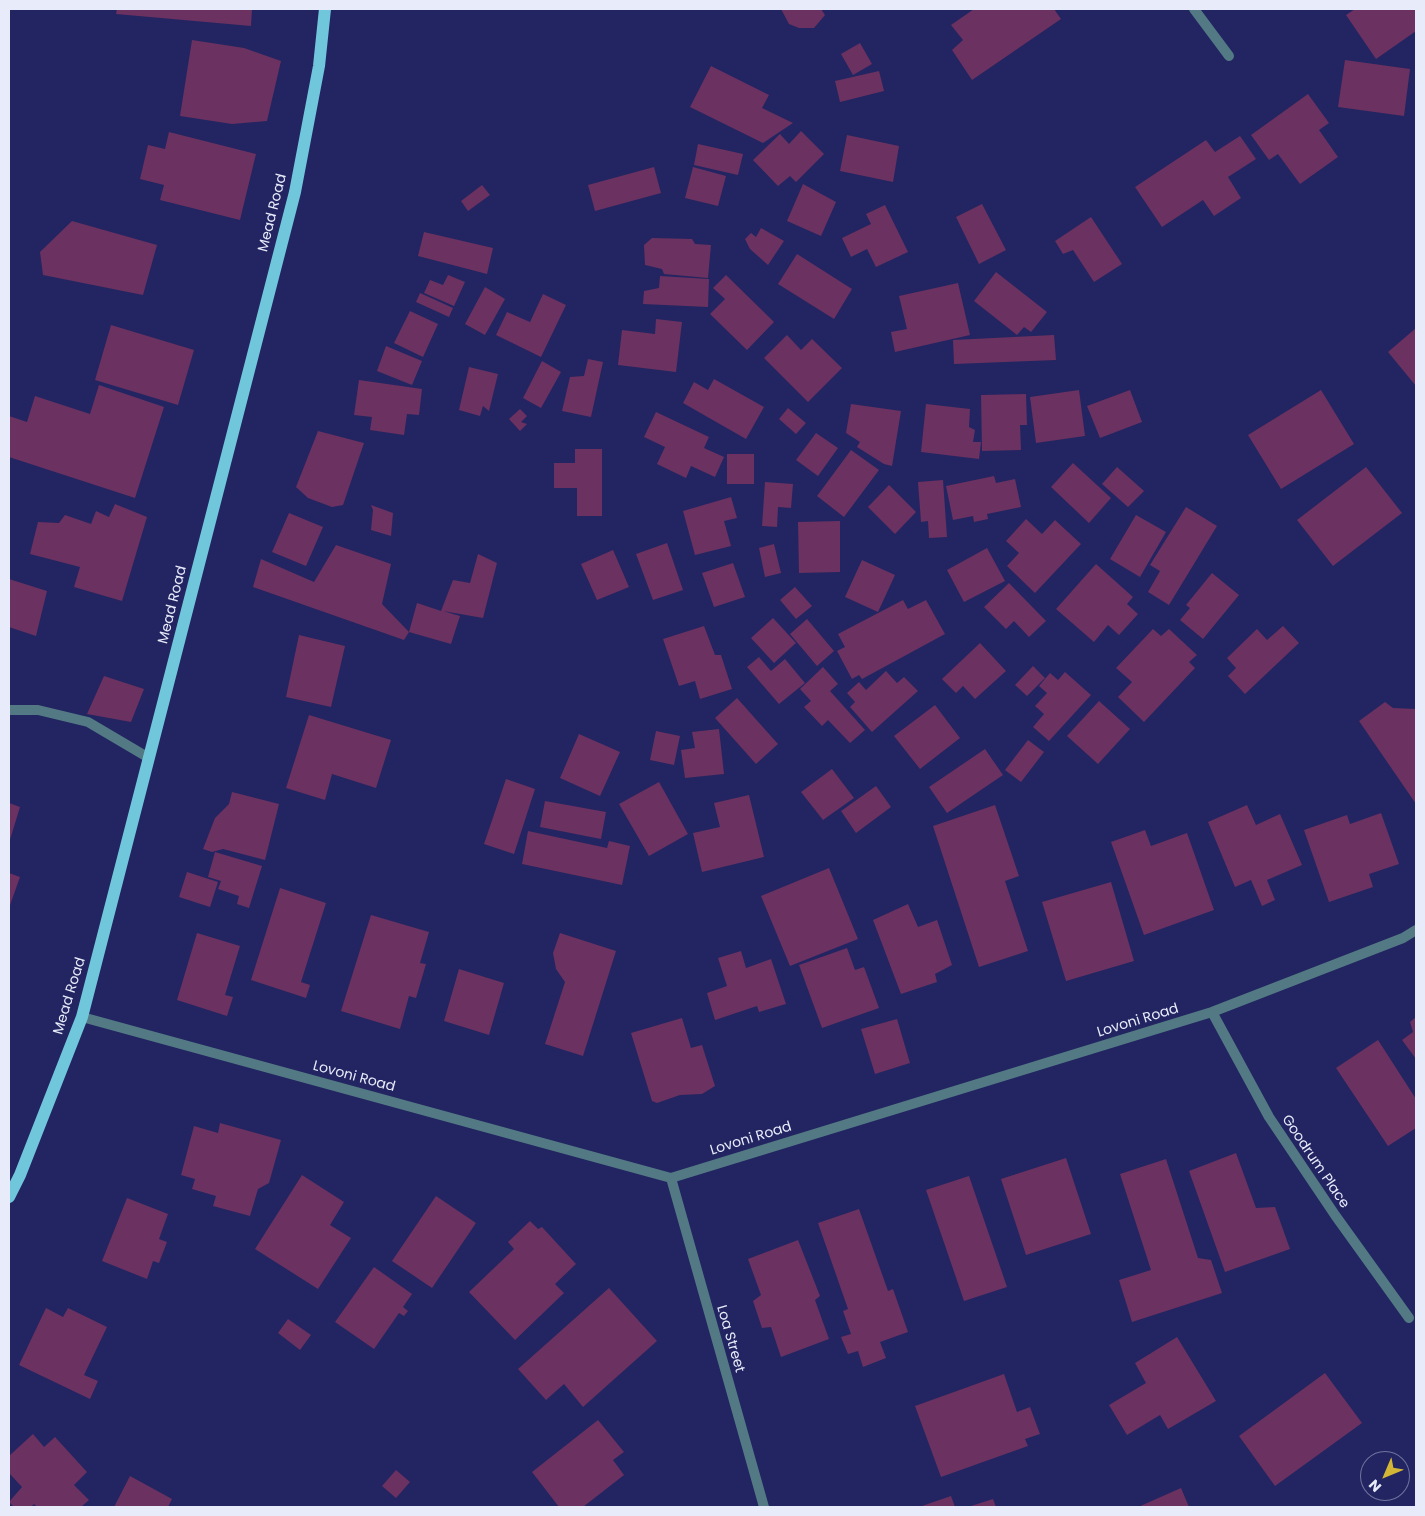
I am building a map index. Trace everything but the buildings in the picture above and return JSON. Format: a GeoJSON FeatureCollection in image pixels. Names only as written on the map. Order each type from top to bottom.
{"type":"FeatureCollection","features":[{"type":"Feature","properties":{"kind":"main road","name":"Mead Road"},"geometry":{"type":"LineString","coordinates":[[9,1197],[20,1174],[82,1017],[295,192],[319,66],[325,9]]}},
{"type":"Feature","properties":{"kind":"street"},"geometry":{"type":"LineString","coordinates":[[1194,9],[1229,56]]}},
{"type":"Feature","properties":{"kind":"street"},"geometry":{"type":"LineString","coordinates":[[9,710],[38,710],[88,722],[149,758]]}},
{"type":"Feature","properties":{"kind":"street","name":"Lovoni Road"},"geometry":{"type":"LineString","coordinates":[[82,1017],[671,1178],[1212,1012],[1403,938],[1416,930]]}},
{"type":"Feature","properties":{"kind":"street","name":"Goodrum Place"},"geometry":{"type":"LineString","coordinates":[[1212,1012],[1269,1117],[1335,1215],[1409,1318]]}},
{"type":"Feature","properties":{"kind":"street","name":"Loa Street"},"geometry":{"type":"LineString","coordinates":[[671,1178],[764,1507]]}}]}
